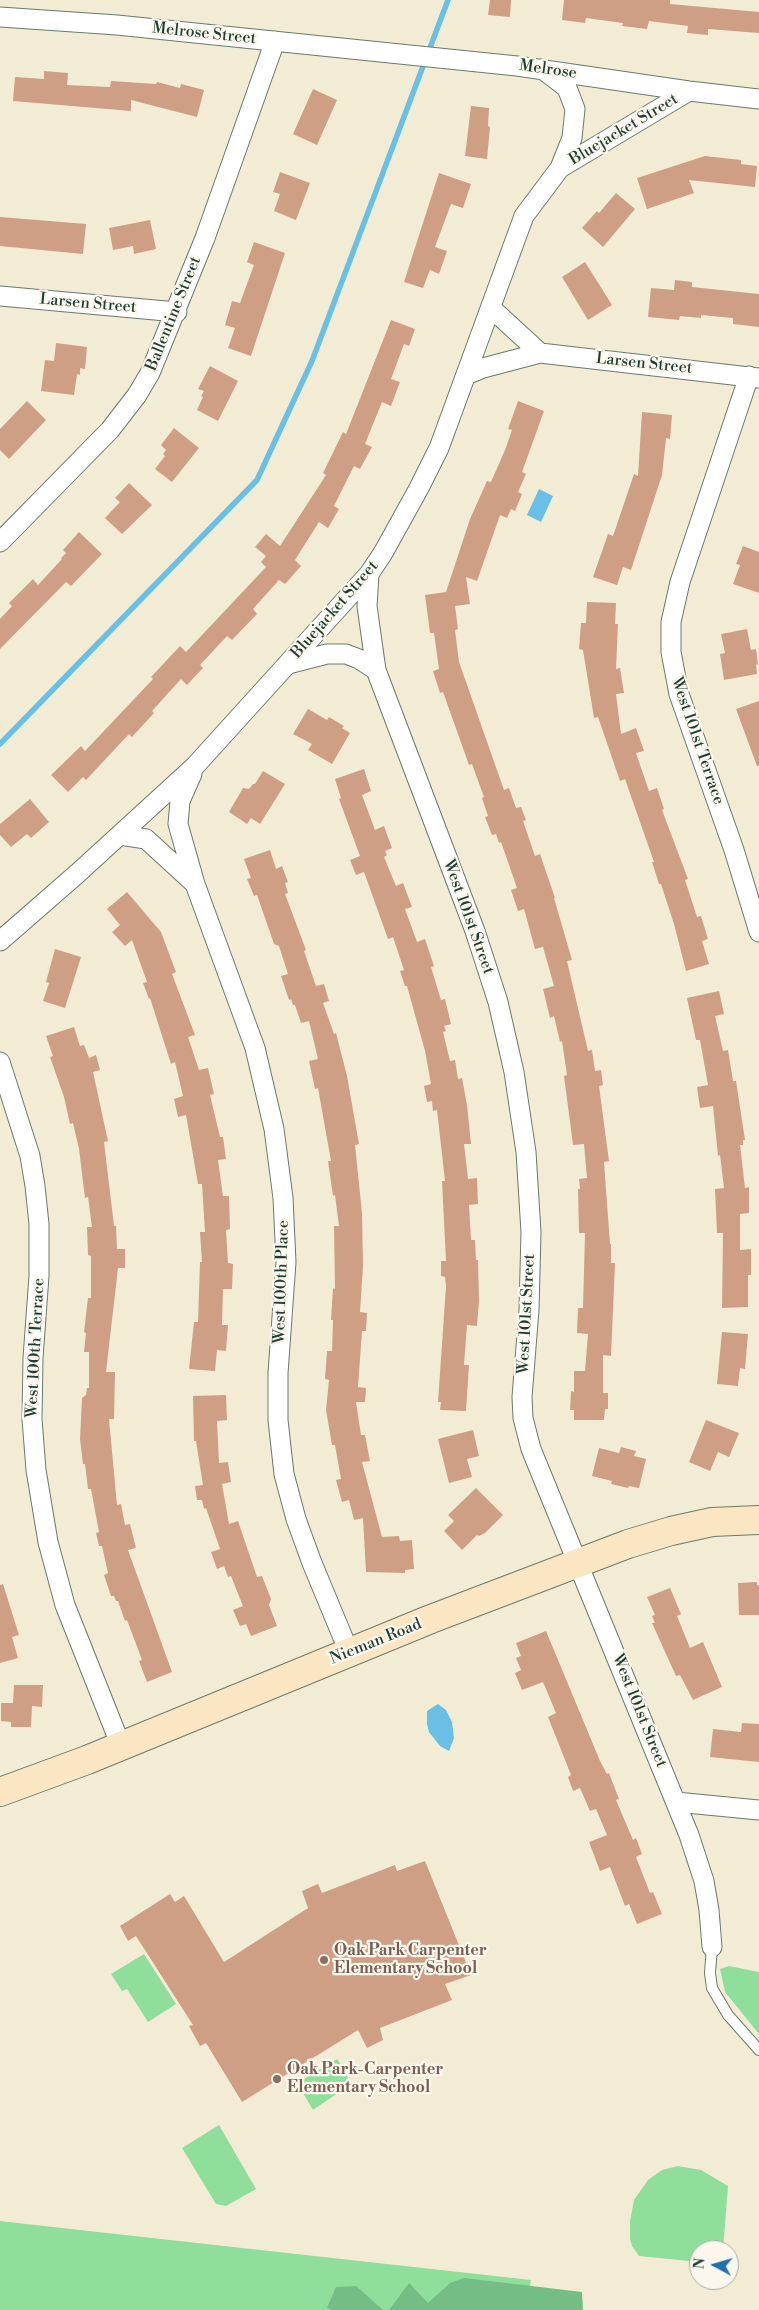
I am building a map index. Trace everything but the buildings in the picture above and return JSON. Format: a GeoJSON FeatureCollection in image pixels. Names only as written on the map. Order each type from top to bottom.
{"type":"FeatureCollection","features":[{"type":"Feature","properties":{"kind":"street","name":"Melrose Street"},"geometry":{"type":"LineString","coordinates":[[0,17],[117,25],[407,54]]}},
{"type":"Feature","properties":{"kind":"street","name":"Ballentine Street"},"geometry":{"type":"LineString","coordinates":[[0,542],[122,415],[150,374],[177,312],[275,41]]}},
{"type":"Feature","properties":{"kind":"street","name":"Melrose"},"geometry":{"type":"LineString","coordinates":[[407,54],[542,69],[689,91]]}},
{"type":"Feature","properties":{"kind":"street","name":"Bluejacket Street"},"geometry":{"type":"LineString","coordinates":[[0,940],[120,835],[195,766],[370,574],[423,480],[438,448],[524,216],[560,168],[572,138],[575,109],[567,88],[542,69]]}},
{"type":"Feature","properties":{"kind":"street","name":"Bluejacket Street"},"geometry":{"type":"LineString","coordinates":[[560,168],[689,91]]}},
{"type":"Feature","properties":{"kind":"street"},"geometry":{"type":"LineString","coordinates":[[689,91],[759,99]]}},
{"type":"Feature","properties":{"kind":"street","name":"Larsen Street"},"geometry":{"type":"LineString","coordinates":[[0,296],[177,312]]}},
{"type":"Feature","properties":{"kind":"street"},"geometry":{"type":"LineString","coordinates":[[491,308],[540,353]]}},
{"type":"Feature","properties":{"kind":"street","name":"Larsen Street"},"geometry":{"type":"LineString","coordinates":[[466,375],[484,368],[540,353],[754,377]]}},
{"type":"Feature","properties":{"kind":"street","name":"West 101st Terrace"},"geometry":{"type":"LineString","coordinates":[[754,377],[680,582],[671,622],[670,652],[679,694],[734,850],[759,932]]}},
{"type":"Feature","properties":{"kind":"street","name":"West 101st Street"},"geometry":{"type":"LineString","coordinates":[[370,574],[367,606],[376,670],[476,931],[500,1011],[514,1072],[526,1152],[530,1222],[529,1310],[522,1397],[523,1418],[531,1449],[676,1802],[704,1881],[712,1947]]}},
{"type":"Feature","properties":{"kind":"street"},"geometry":{"type":"LineString","coordinates":[[288,664],[327,654],[346,654],[359,659],[376,670]]}},
{"type":"Feature","properties":{"kind":"street","name":"West 100th Place"},"geometry":{"type":"LineString","coordinates":[[195,766],[180,801],[178,824],[195,884],[255,1048],[274,1129],[283,1198],[286,1262],[278,1373],[278,1420],[284,1474],[296,1519],[312,1563],[350,1652]]}},
{"type":"Feature","properties":{"kind":"street","name":"West 100th Place"},"geometry":{"type":"LineString","coordinates":[[120,835],[146,839],[195,884]]}},
{"type":"Feature","properties":{"kind":"street","name":"West 100th Terrace"},"geometry":{"type":"LineString","coordinates":[[0,1062],[30,1156],[39,1224],[39,1276],[33,1358],[32,1419],[36,1470],[48,1542],[65,1605],[121,1746]]}},
{"type":"Feature","properties":{"kind":"street","name":"Nieman Road"},"geometry":{"type":"LineString","coordinates":[[0,1792],[121,1746],[350,1652],[628,1544],[712,1522],[759,1520]]}},
{"type":"Feature","properties":{"kind":"street"},"geometry":{"type":"LineString","coordinates":[[676,1802],[759,1810]]}},
{"type":"Feature","properties":{"kind":"lane"},"geometry":{"type":"LineString","coordinates":[[712,1947],[710,1973],[712,1988],[728,2015],[759,2050]]}},
{"type":"Feature","properties":{"kind":"green space"},"geometry":{"type":"Polygon","coordinates":[[[144,1954],[176,2004],[148,2022],[127,1989],[122,1991],[111,1974],[144,1954]]]}},
{"type":"Feature","properties":{"kind":"green space"},"geometry":{"type":"Polygon","coordinates":[[[729,1966],[759,1972],[759,2034],[725,1992],[720,1969],[729,1966]]]}},
{"type":"Feature","properties":{"kind":"green space"},"geometry":{"type":"Polygon","coordinates":[[[337,2059],[347,2073],[348,2081],[335,2095],[313,2110],[297,2083],[337,2059]]]}},
{"type":"Feature","properties":{"kind":"green space"},"geometry":{"type":"Polygon","coordinates":[[[219,2125],[256,2189],[226,2206],[216,2204],[182,2148],[219,2125]]]}},
{"type":"Feature","properties":{"kind":"green space"},"geometry":{"type":"Polygon","coordinates":[[[678,2166],[701,2170],[728,2186],[724,2240],[689,2240],[689,2261],[639,2256],[632,2246],[630,2221],[634,2200],[648,2180],[662,2170],[678,2166]]]}},
{"type":"Feature","properties":{"kind":"green space"},"geometry":{"type":"Polygon","coordinates":[[[0,2221],[531,2280],[526,2310],[0,2310],[0,2221]]]}},
{"type":"Feature","properties":{"kind":"green space"},"geometry":{"type":"Polygon","coordinates":[[[464,2278],[582,2292],[583,2310],[389,2310],[409,2283],[428,2303],[450,2283],[464,2278]]]}},
{"type":"Feature","properties":{"kind":"green space"},"geometry":{"type":"Polygon","coordinates":[[[356,2286],[383,2310],[332,2310],[327,2308],[336,2287],[356,2286]]]}},
{"type":"Feature","properties":{"kind":"water"},"geometry":{"type":"Polygon","coordinates":[[[539,489],[553,496],[541,522],[527,515],[539,489]]]}},
{"type":"Feature","properties":{"kind":"water"},"geometry":{"type":"Polygon","coordinates":[[[438,1704],[446,1710],[452,1722],[454,1738],[449,1751],[440,1746],[429,1732],[427,1724],[427,1711],[438,1704]]]}},
{"type":"Feature","properties":{"kind":"waterway"},"geometry":{"type":"LineString","coordinates":[[0,744],[257,480],[312,361],[448,0]]}},
{"type":"Feature","properties":{"kind":"place","name":"Oak Park Carpenter Elementary School"},"geometry":{"type":"Point","coordinates":[324,1960]}},
{"type":"Feature","properties":{"kind":"place","name":"Oak Park-Carpenter Elementary School"},"geometry":{"type":"Point","coordinates":[277,2079]}}]}
